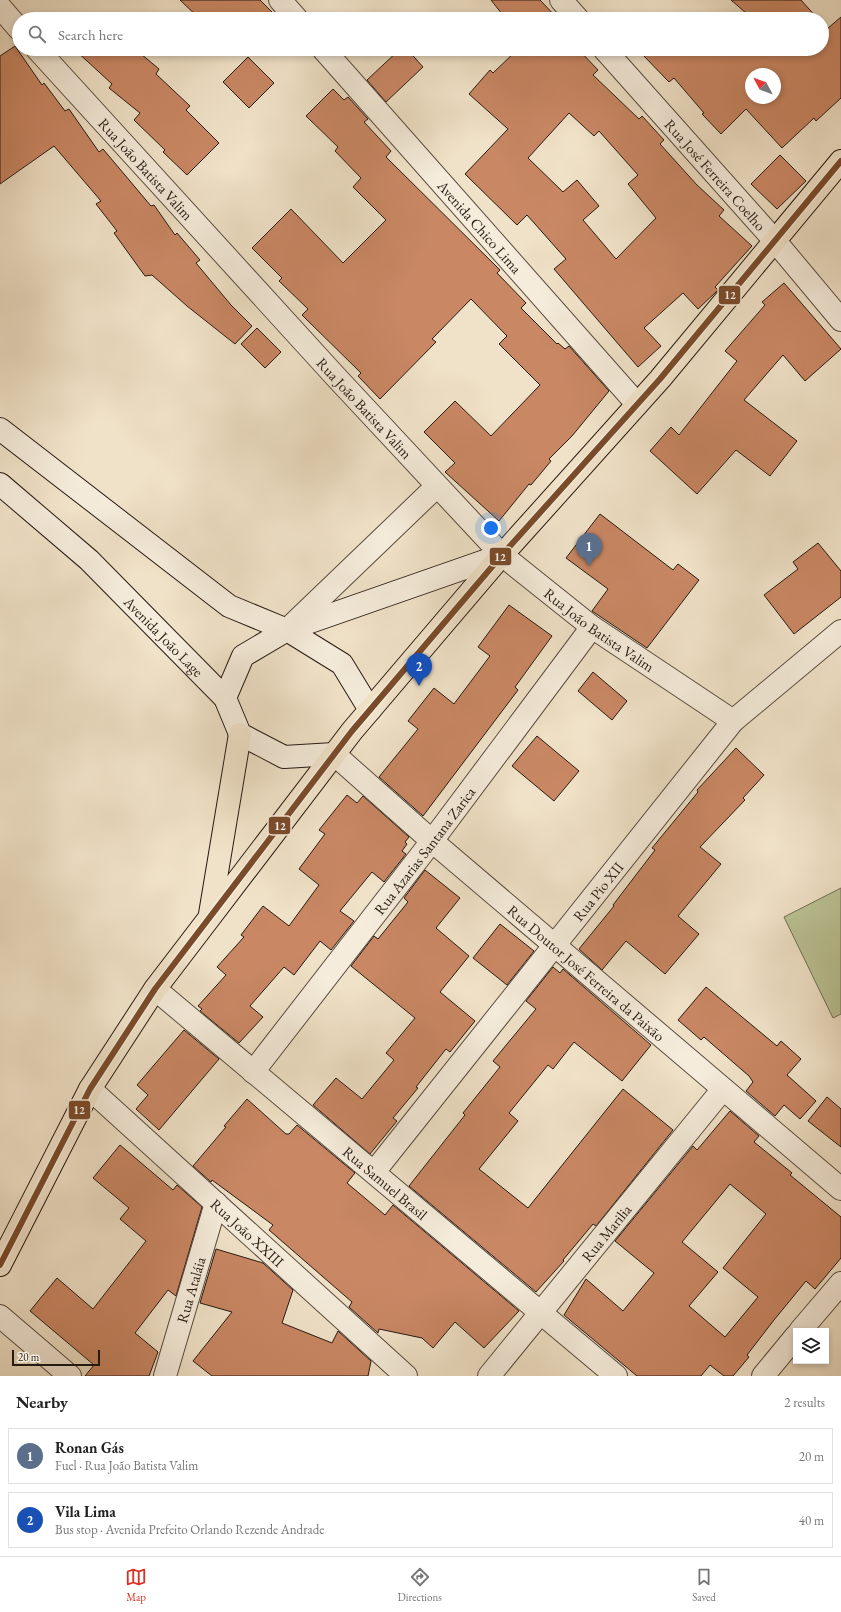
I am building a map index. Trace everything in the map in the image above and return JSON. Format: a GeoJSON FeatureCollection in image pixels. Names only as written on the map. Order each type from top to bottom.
{"type":"FeatureCollection","features":[{"type":"Feature","properties":{"kind":"main road"},"geometry":{"type":"LineString","coordinates":[[0,1265],[90,1089],[155,989],[334,754],[502,555],[660,379],[841,161]]}},
{"type":"Feature","properties":{"kind":"main road"},"geometry":{"type":"LineString","coordinates":[[210,917],[240,734]]}},
{"type":"Feature","properties":{"kind":"street"},"geometry":{"type":"LineString","coordinates":[[280,0],[291,12]]}},
{"type":"Feature","properties":{"kind":"street"},"geometry":{"type":"LineString","coordinates":[[561,0],[572,12]]}},
{"type":"Feature","properties":{"kind":"street","name":"Rua João Batista Valim"},"geometry":{"type":"LineString","coordinates":[[44,56],[437,486],[502,555],[592,627],[733,721]]}},
{"type":"Feature","properties":{"kind":"street","name":"Avenida Chico Lima"},"geometry":{"type":"LineString","coordinates":[[329,56],[637,404]]}},
{"type":"Feature","properties":{"kind":"street","name":"Rua José Ferreira Coelho"},"geometry":{"type":"LineString","coordinates":[[610,56],[775,241],[841,320]]}},
{"type":"Feature","properties":{"kind":"street"},"geometry":{"type":"LineString","coordinates":[[0,429],[229,606],[287,630],[342,664],[370,710]]}},
{"type":"Feature","properties":{"kind":"street","name":"Avenida João Lage"},"geometry":{"type":"LineString","coordinates":[[0,484],[89,560],[226,698],[240,734]]}},
{"type":"Feature","properties":{"kind":"street"},"geometry":{"type":"LineString","coordinates":[[287,630],[437,486]]}},
{"type":"Feature","properties":{"kind":"street"},"geometry":{"type":"LineString","coordinates":[[226,698],[243,656],[287,630],[502,555]]}},
{"type":"Feature","properties":{"kind":"street","name":"Rua Azarias Santana Zarica"},"geometry":{"type":"LineString","coordinates":[[253,1072],[432,841],[592,627]]}},
{"type":"Feature","properties":{"kind":"street","name":"Rua Pio XII"},"geometry":{"type":"LineString","coordinates":[[374,1172],[733,721],[841,631]]}},
{"type":"Feature","properties":{"kind":"street"},"geometry":{"type":"LineString","coordinates":[[240,734],[284,757],[334,754]]}},
{"type":"Feature","properties":{"kind":"street","name":"Rua Doutor José Ferreira da Paixão"},"geometry":{"type":"LineString","coordinates":[[334,754],[432,841],[841,1189]]}},
{"type":"Feature","properties":{"kind":"street","name":"Rua Samuel Brasil"},"geometry":{"type":"LineString","coordinates":[[155,989],[616,1376]]}},
{"type":"Feature","properties":{"kind":"street","name":"Rua João XXIII"},"geometry":{"type":"LineString","coordinates":[[90,1089],[216,1203],[383,1367],[406,1376]]}},
{"type":"Feature","properties":{"kind":"street","name":"Rua Marilia"},"geometry":{"type":"LineString","coordinates":[[489,1376],[723,1089]]}},
{"type":"Feature","properties":{"kind":"street","name":"Rua Ataláia"},"geometry":{"type":"LineString","coordinates":[[165,1376],[216,1203]]}},
{"type":"Feature","properties":{"kind":"street"},"geometry":{"type":"LineString","coordinates":[[803,1328],[841,1283]]}},
{"type":"Feature","properties":{"kind":"street"},"geometry":{"type":"LineString","coordinates":[[0,1316],[70,1376]]}},
{"type":"Feature","properties":{"kind":"street"},"geometry":{"type":"LineString","coordinates":[[763,1376],[793,1340]]}},
{"type":"Feature","properties":{"kind":"green space"},"geometry":{"type":"Polygon","coordinates":[[[841,888],[841,1014],[833,1018],[784,917],[841,888]]]}},
{"type":"Feature","properties":{"kind":"building"},"geometry":{"type":"Polygon","coordinates":[[[180,0],[260,0],[272,12],[193,12],[180,0]]]}},
{"type":"Feature","properties":{"kind":"building"},"geometry":{"type":"Polygon","coordinates":[[[491,0],[540,0],[551,12],[500,12],[491,0]]]}},
{"type":"Feature","properties":{"kind":"building"},"geometry":{"type":"Polygon","coordinates":[[[731,0],[801,0],[812,12],[745,12],[731,0]]]}},
{"type":"Feature","properties":{"kind":"building"},"geometry":{"type":"Polygon","coordinates":[[[841,17],[841,98],[816,121],[814,118],[782,148],[746,109],[721,134],[702,114],[704,113],[674,78],[669,82],[644,56],[829,56],[829,27],[841,17]]]}},
{"type":"Feature","properties":{"kind":"building"},"geometry":{"type":"Polygon","coordinates":[[[12,48],[12,56],[22,56],[42,85],[44,83],[65,111],[69,109],[99,152],[103,149],[151,206],[154,205],[175,235],[177,233],[200,260],[196,263],[231,305],[252,326],[235,344],[187,306],[152,275],[145,276],[114,233],[117,231],[96,204],[101,201],[54,146],[0,184],[0,56],[12,48]]]}},
{"type":"Feature","properties":{"kind":"building"},"geometry":{"type":"Polygon","coordinates":[[[82,56],[143,56],[159,69],[156,74],[190,106],[186,110],[219,143],[187,175],[163,152],[165,150],[134,120],[140,113],[109,88],[112,84],[82,56]]]}},
{"type":"Feature","properties":{"kind":"building"},"geometry":{"type":"Polygon","coordinates":[[[393,56],[413,56],[423,67],[386,102],[367,80],[393,56]]]}},
{"type":"Feature","properties":{"kind":"building"},"geometry":{"type":"Polygon","coordinates":[[[511,56],[585,56],[598,70],[593,75],[639,119],[642,116],[664,140],[660,144],[697,185],[724,210],[719,216],[752,246],[715,287],[718,290],[698,309],[683,293],[644,328],[661,346],[638,367],[554,269],[566,259],[527,215],[517,225],[465,174],[508,129],[469,94],[490,70],[493,73],[511,56]],[[569,113],[528,158],[563,192],[577,180],[599,206],[583,220],[616,259],[656,218],[628,184],[638,175],[599,131],[594,136],[569,113]]]}},
{"type":"Feature","properties":{"kind":"building"},"geometry":{"type":"Polygon","coordinates":[[[248,57],[274,83],[249,108],[223,82],[248,57]]]}},
{"type":"Feature","properties":{"kind":"building"},"geometry":{"type":"Polygon","coordinates":[[[333,89],[344,100],[348,97],[368,119],[364,122],[391,151],[386,157],[500,270],[497,273],[526,303],[521,308],[557,344],[558,343],[565,349],[569,346],[609,391],[572,436],[549,459],[551,461],[531,485],[529,484],[499,521],[445,472],[455,463],[424,432],[455,401],[491,436],[540,385],[499,344],[507,336],[471,299],[432,339],[436,342],[380,399],[358,376],[361,373],[302,315],[308,309],[279,281],[282,278],[252,248],[291,209],[343,263],[386,220],[353,187],[361,178],[335,151],[338,147],[306,116],[333,89]]]}},
{"type":"Feature","properties":{"kind":"building"},"geometry":{"type":"Polygon","coordinates":[[[780,155],[806,181],[777,209],[751,184],[780,155]]]}},
{"type":"Feature","properties":{"kind":"building"},"geometry":{"type":"Polygon","coordinates":[[[784,283],[841,349],[805,381],[783,355],[744,400],[797,441],[770,476],[736,450],[697,494],[650,451],[671,427],[679,435],[737,361],[725,351],[765,305],[762,302],[784,283]]]}},
{"type":"Feature","properties":{"kind":"building"},"geometry":{"type":"Polygon","coordinates":[[[257,328],[281,352],[265,368],[241,344],[257,328]]]}},
{"type":"Feature","properties":{"kind":"building"},"geometry":{"type":"Polygon","coordinates":[[[600,514],[673,570],[678,564],[699,580],[647,648],[592,611],[608,589],[566,558],[600,514]]]}},
{"type":"Feature","properties":{"kind":"building"},"geometry":{"type":"Polygon","coordinates":[[[818,543],[841,571],[841,597],[794,634],[764,595],[798,569],[793,562],[818,543]]]}},
{"type":"Feature","properties":{"kind":"building"},"geometry":{"type":"Polygon","coordinates":[[[509,605],[552,636],[515,687],[518,690],[423,816],[379,777],[418,729],[408,721],[434,688],[454,704],[490,656],[478,647],[509,605]]]}},
{"type":"Feature","properties":{"kind":"building"},"geometry":{"type":"Polygon","coordinates":[[[593,672],[627,701],[612,720],[578,691],[593,672]]]}},
{"type":"Feature","properties":{"kind":"building"},"geometry":{"type":"Polygon","coordinates":[[[537,736],[579,771],[554,801],[512,766],[537,736]]]}},
{"type":"Feature","properties":{"kind":"building"},"geometry":{"type":"Polygon","coordinates":[[[736,748],[764,775],[743,798],[745,800],[700,847],[721,864],[678,916],[699,934],[665,974],[626,941],[602,970],[579,949],[614,906],[613,905],[655,850],[652,848],[698,792],[697,790],[736,748]]]}},
{"type":"Feature","properties":{"kind":"building"},"geometry":{"type":"Polygon","coordinates":[[[347,795],[357,803],[363,796],[409,837],[405,842],[407,844],[402,851],[406,854],[384,882],[372,872],[340,911],[354,921],[331,950],[320,941],[294,975],[284,967],[250,1006],[263,1017],[239,1043],[200,1011],[202,1009],[198,1006],[226,975],[217,967],[244,937],[241,935],[263,906],[289,926],[319,885],[299,869],[325,834],[319,830],[347,795]]]}},
{"type":"Feature","properties":{"kind":"building"},"geometry":{"type":"Polygon","coordinates":[[[425,870],[460,898],[436,928],[469,956],[440,992],[475,1021],[450,1052],[446,1049],[416,1087],[418,1088],[393,1118],[397,1121],[370,1154],[313,1105],[336,1078],[362,1099],[394,1060],[386,1053],[415,1018],[351,966],[374,936],[378,939],[408,902],[404,898],[425,870]]]}},
{"type":"Feature","properties":{"kind":"building"},"geometry":{"type":"Polygon","coordinates":[[[500,924],[534,951],[507,985],[473,958],[500,924]]]}},
{"type":"Feature","properties":{"kind":"building"},"geometry":{"type":"Polygon","coordinates":[[[553,967],[560,973],[563,969],[651,1045],[622,1081],[574,1042],[553,1069],[548,1065],[509,1113],[518,1121],[479,1169],[528,1208],[623,1089],[673,1130],[596,1226],[593,1224],[563,1260],[564,1261],[536,1292],[409,1186],[465,1115],[463,1113],[500,1067],[493,1061],[536,1009],[526,1001],[553,967]]]}},
{"type":"Feature","properties":{"kind":"building"},"geometry":{"type":"Polygon","coordinates":[[[706,987],[777,1046],[781,1041],[801,1059],[787,1075],[816,1101],[800,1119],[784,1105],[775,1116],[746,1091],[753,1082],[749,1076],[704,1037],[701,1040],[678,1020],[706,987]]]}},
{"type":"Feature","properties":{"kind":"building"},"geometry":{"type":"Polygon","coordinates":[[[184,1030],[219,1059],[159,1130],[136,1109],[148,1095],[137,1085],[184,1030]]]}},
{"type":"Feature","properties":{"kind":"building"},"geometry":{"type":"Polygon","coordinates":[[[827,1097],[841,1109],[841,1147],[808,1121],[827,1097]]]}},
{"type":"Feature","properties":{"kind":"building"},"geometry":{"type":"Polygon","coordinates":[[[247,1099],[286,1134],[289,1134],[297,1125],[355,1173],[347,1183],[385,1215],[393,1205],[519,1311],[484,1348],[455,1322],[433,1348],[422,1338],[379,1329],[378,1333],[349,1307],[352,1302],[269,1230],[273,1225],[212,1180],[211,1182],[193,1166],[226,1127],[224,1126],[247,1099]]]}},
{"type":"Feature","properties":{"kind":"building"},"geometry":{"type":"Polygon","coordinates":[[[730,1111],[759,1136],[754,1142],[792,1173],[790,1175],[841,1217],[841,1258],[815,1289],[806,1281],[747,1355],[749,1357],[733,1376],[724,1376],[710,1365],[701,1376],[637,1376],[564,1315],[586,1279],[623,1311],[654,1273],[615,1241],[693,1146],[697,1150],[730,1111]],[[730,1184],[682,1242],[718,1272],[689,1306],[725,1337],[758,1297],[723,1268],[766,1214],[730,1184]]]}},
{"type":"Feature","properties":{"kind":"building"},"geometry":{"type":"Polygon","coordinates":[[[120,1145],[173,1190],[177,1185],[202,1207],[176,1296],[168,1290],[135,1333],[158,1352],[149,1376],[85,1376],[94,1365],[30,1311],[57,1278],[93,1309],[146,1241],[120,1219],[129,1208],[93,1178],[120,1145]]]}},
{"type":"Feature","properties":{"kind":"building"},"geometry":{"type":"Polygon","coordinates":[[[216,1249],[263,1263],[293,1290],[282,1323],[332,1343],[338,1331],[371,1361],[368,1376],[212,1376],[193,1361],[232,1312],[200,1303],[216,1249]]]}},
{"type":"Feature","properties":{"kind":"transit line","name":"12"},"geometry":{"type":"LineString","coordinates":[[0,1265],[90,1089],[155,989],[352,731],[502,555],[660,379],[841,161]]}},
{"type":"Feature","properties":{"kind":"place","name":"Ronan Gás"},"geometry":{"type":"Point","coordinates":[589,566]}},
{"type":"Feature","properties":{"kind":"place","name":"Vila Lima"},"geometry":{"type":"Point","coordinates":[419,686]}}]}
